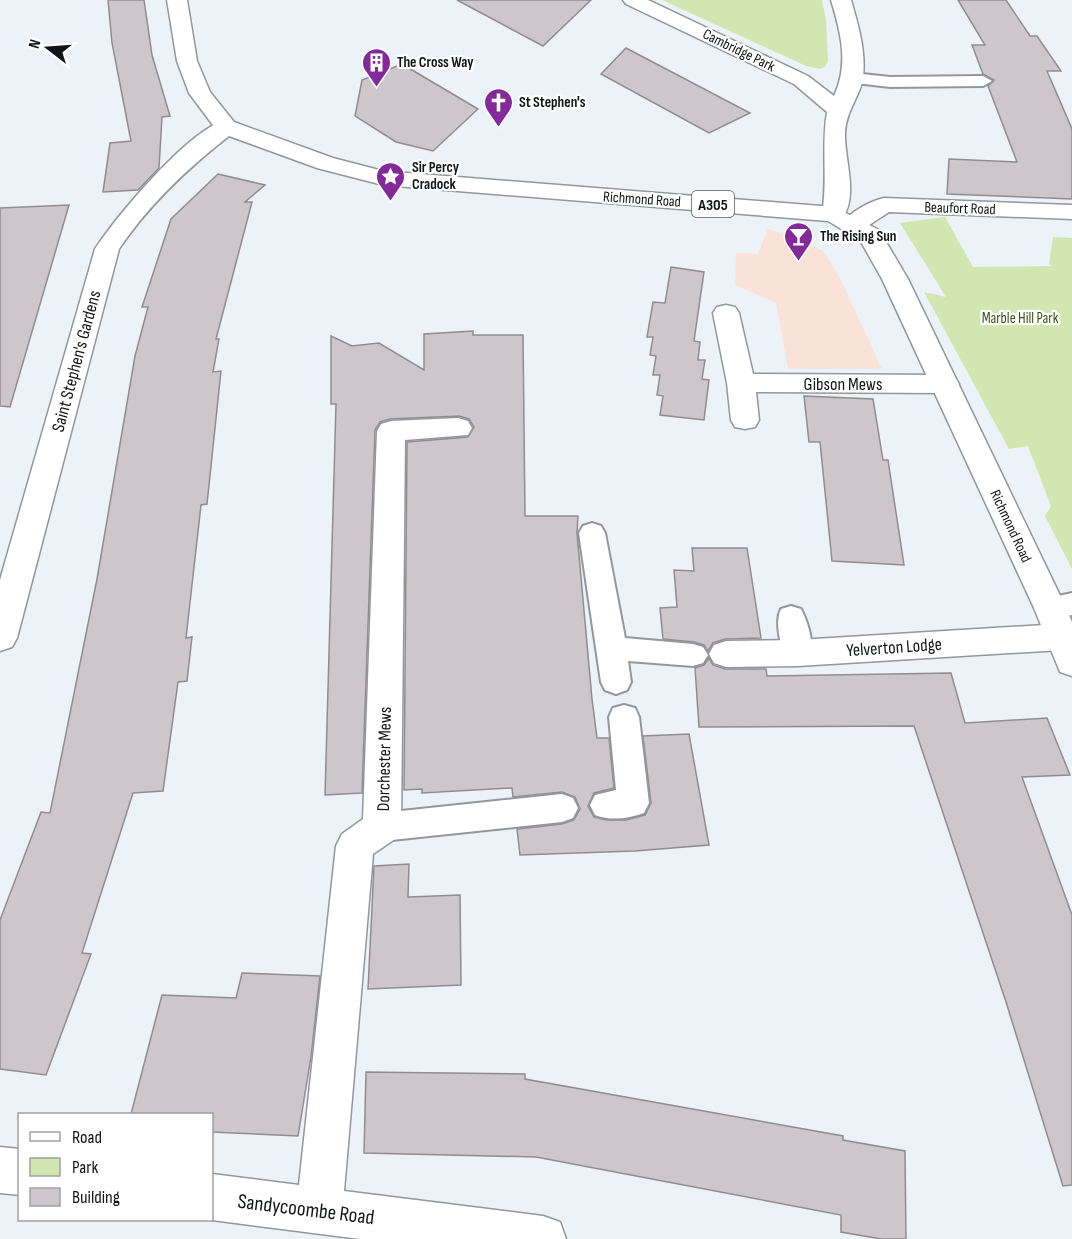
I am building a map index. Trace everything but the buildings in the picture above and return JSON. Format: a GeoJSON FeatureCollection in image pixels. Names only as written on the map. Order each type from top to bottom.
{"type":"FeatureCollection","features":[{"type":"Feature","properties":{"kind":"street"},"geometry":{"type":"LineString","coordinates":[[177,0],[187,61],[200,93],[226,127]]}},
{"type":"Feature","properties":{"kind":"street","name":"Cambridge Park"},"geometry":{"type":"LineString","coordinates":[[633,0],[801,80],[838,110]]}},
{"type":"Feature","properties":{"kind":"street"},"geometry":{"type":"LineString","coordinates":[[841,0],[851,35],[853,78],[838,110],[834,134],[838,187],[844,219]]}},
{"type":"Feature","properties":{"kind":"street","name":"Richmond Road"},"geometry":{"type":"LineString","coordinates":[[226,127],[316,160],[383,178],[844,219],[870,235],[880,253],[1064,628]]}},
{"type":"Feature","properties":{"kind":"street","name":"Saint Stephen's Gardens"},"geometry":{"type":"LineString","coordinates":[[0,638],[107,249],[118,231],[175,166],[226,127]]}},
{"type":"Feature","properties":{"kind":"street","name":"Beaufort Road"},"geometry":{"type":"LineString","coordinates":[[844,219],[884,205],[1072,212]]}},
{"type":"Feature","properties":{"kind":"street"},"geometry":{"type":"LineString","coordinates":[[726,313],[741,383],[745,420]]}},
{"type":"Feature","properties":{"kind":"street","name":"Gibson Mews"},"geometry":{"type":"LineString","coordinates":[[741,383],[945,384]]}},
{"type":"Feature","properties":{"kind":"street","name":"Dorchester Mews"},"geometry":{"type":"LineString","coordinates":[[319,1210],[355,846],[382,827],[391,431],[458,428]]}},
{"type":"Feature","properties":{"kind":"street","name":"Yelverton Lodge"},"geometry":{"type":"LineString","coordinates":[[726,654],[798,653],[1064,628]]}},
{"type":"Feature","properties":{"kind":"street"},"geometry":{"type":"LineString","coordinates":[[0,1170],[18,1172]]}},
{"type":"Feature","properties":{"kind":"street","name":"Sandycoombe Road"},"geometry":{"type":"LineString","coordinates":[[213,1197],[319,1210],[430,1232],[543,1239]]}},
{"type":"Feature","properties":{"kind":"lane"},"geometry":{"type":"LineString","coordinates":[[853,78],[890,82],[983,81]]}},
{"type":"Feature","properties":{"kind":"lane"},"geometry":{"type":"LineString","coordinates":[[592,533],[616,682]]}},
{"type":"Feature","properties":{"kind":"lane"},"geometry":{"type":"LineString","coordinates":[[791,616],[798,653]]}},
{"type":"Feature","properties":{"kind":"lane"},"geometry":{"type":"LineString","coordinates":[[612,648],[693,655]]}},
{"type":"Feature","properties":{"kind":"lane"},"geometry":{"type":"LineString","coordinates":[[606,805],[633,803],[624,717]]}},
{"type":"Feature","properties":{"kind":"lane"},"geometry":{"type":"LineString","coordinates":[[382,827],[562,808]]}},
{"type":"Feature","properties":{"kind":"shaded area"},"geometry":{"type":"Polygon","coordinates":[[[768,229],[792,236],[823,251],[840,278],[882,369],[788,369],[776,303],[735,285],[736,253],[758,254],[768,229]]]}},
{"type":"Feature","properties":{"kind":"green space"},"geometry":{"type":"Polygon","coordinates":[[[662,0],[822,0],[826,20],[828,61],[825,67],[820,69],[806,66],[662,0]]]}},
{"type":"Feature","properties":{"kind":"green space","name":"Marble Hill Park"},"geometry":{"type":"Polygon","coordinates":[[[945,217],[973,267],[1052,266],[1049,264],[1053,237],[1072,238],[1072,569],[1045,516],[1051,506],[1028,446],[1009,449],[924,292],[946,297],[900,223],[945,217]]]}},
{"type":"Feature","properties":{"kind":"place","name":"The Cross Way"},"geometry":{"type":"Point","coordinates":[376,88]}},
{"type":"Feature","properties":{"kind":"place","name":"St Stephen's"},"geometry":{"type":"Point","coordinates":[498,128]}},
{"type":"Feature","properties":{"kind":"place","name":"Sir Percy Cradock"},"geometry":{"type":"Point","coordinates":[391,202]}},
{"type":"Feature","properties":{"kind":"place","name":"The Rising Sun"},"geometry":{"type":"Point","coordinates":[799,262]}}]}
